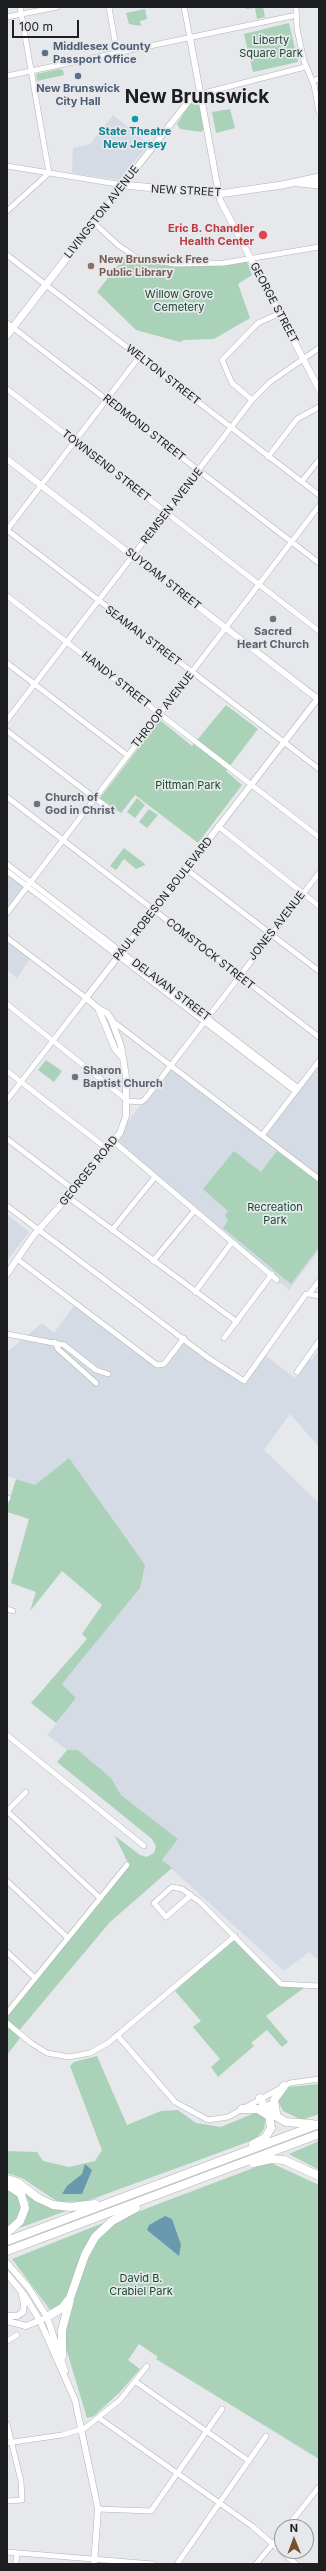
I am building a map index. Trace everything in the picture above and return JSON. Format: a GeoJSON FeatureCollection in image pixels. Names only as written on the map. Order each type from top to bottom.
{"type":"FeatureCollection","features":[{"type":"Feature","properties":{"kind":"highway"},"geometry":{"type":"LineString","coordinates":[[280,2119],[274,2109],[274,2100],[284,2086]]}},
{"type":"Feature","properties":{"kind":"highway"},"geometry":{"type":"LineString","coordinates":[[233,2156],[267,2135],[271,2128],[270,2118],[262,2097]]}},
{"type":"Feature","properties":{"kind":"highway"},"geometry":{"type":"LineString","coordinates":[[262,2097],[280,2119],[298,2124],[319,2123]]}},
{"type":"Feature","properties":{"kind":"highway"},"geometry":{"type":"LineString","coordinates":[[242,2109],[258,2109],[270,2118]]}},
{"type":"Feature","properties":{"kind":"highway"},"geometry":{"type":"LineString","coordinates":[[7,2241],[319,2123]]}},
{"type":"Feature","properties":{"kind":"highway"},"geometry":{"type":"LineString","coordinates":[[7,2251],[319,2134]]}},
{"type":"Feature","properties":{"kind":"highway"},"geometry":{"type":"LineString","coordinates":[[225,2169],[267,2160],[280,2159],[319,2176]]}},
{"type":"Feature","properties":{"kind":"highway"},"geometry":{"type":"LineString","coordinates":[[7,2179],[17,2182],[45,2202],[62,2207],[83,2206],[125,2197]]}},
{"type":"Feature","properties":{"kind":"highway"},"geometry":{"type":"LineString","coordinates":[[7,2185],[21,2194],[25,2208],[20,2221],[7,2233]]}},
{"type":"Feature","properties":{"kind":"highway"},"geometry":{"type":"LineString","coordinates":[[62,2356],[61,2333],[70,2298],[87,2250],[98,2234],[121,2215],[169,2190]]}},
{"type":"Feature","properties":{"kind":"highway"},"geometry":{"type":"LineString","coordinates":[[44,2319],[62,2308],[70,2298]]}},
{"type":"Feature","properties":{"kind":"main road","name":"NEW STREET"},"geometry":{"type":"LineString","coordinates":[[123,185],[219,194],[295,183],[319,177]]}},
{"type":"Feature","properties":{"kind":"main road","name":"NEW STREET"},"geometry":{"type":"LineString","coordinates":[[295,183],[319,185]]}},
{"type":"Feature","properties":{"kind":"main road","name":"LIVINGSTON AVENUE"},"geometry":{"type":"LineString","coordinates":[[7,335],[10,325],[46,285],[123,185]]}},
{"type":"Feature","properties":{"kind":"street"},"geometry":{"type":"LineString","coordinates":[[7,211],[49,173],[20,7]]}},
{"type":"Feature","properties":{"kind":"street"},"geometry":{"type":"LineString","coordinates":[[7,18],[57,7]]}},
{"type":"Feature","properties":{"kind":"street"},"geometry":{"type":"LineString","coordinates":[[109,7],[117,53]]}},
{"type":"Feature","properties":{"kind":"street","name":"GEORGE STREET"},"geometry":{"type":"LineString","coordinates":[[184,7],[219,194],[278,314],[319,389]]}},
{"type":"Feature","properties":{"kind":"street"},"geometry":{"type":"LineString","coordinates":[[296,7],[297,29],[305,67],[312,81],[319,112]]}},
{"type":"Feature","properties":{"kind":"street"},"geometry":{"type":"LineString","coordinates":[[7,76],[297,15]]}},
{"type":"Feature","properties":{"kind":"street"},"geometry":{"type":"LineString","coordinates":[[200,94],[305,67]]}},
{"type":"Feature","properties":{"kind":"street"},"geometry":{"type":"LineString","coordinates":[[312,81],[319,78]]}},
{"type":"Feature","properties":{"kind":"street","name":"LIVINGSTON AVENUE"},"geometry":{"type":"LineString","coordinates":[[123,185],[191,98],[200,94]]}},
{"type":"Feature","properties":{"kind":"street","name":"NEW STREET"},"geometry":{"type":"LineString","coordinates":[[7,166],[123,185]]}},
{"type":"Feature","properties":{"kind":"street"},"geometry":{"type":"LineString","coordinates":[[94,223],[118,245],[138,258],[175,264],[198,265],[319,247]]}},
{"type":"Feature","properties":{"kind":"street","name":"WELTON STREET"},"geometry":{"type":"LineString","coordinates":[[7,254],[319,495]]}},
{"type":"Feature","properties":{"kind":"street"},"geometry":{"type":"LineString","coordinates":[[252,400],[232,384],[222,360],[258,323],[278,314]]}},
{"type":"Feature","properties":{"kind":"street","name":"REDMOND STREET"},"geometry":{"type":"LineString","coordinates":[[10,325],[319,563]]}},
{"type":"Feature","properties":{"kind":"street","name":"REMSEN AVENUE"},"geometry":{"type":"LineString","coordinates":[[7,720],[252,400],[270,382],[319,348]]}},
{"type":"Feature","properties":{"kind":"street"},"geometry":{"type":"LineString","coordinates":[[7,530],[139,357]]}},
{"type":"Feature","properties":{"kind":"street","name":"TOWNSEND STREET"},"geometry":{"type":"LineString","coordinates":[[7,389],[319,631]]}},
{"type":"Feature","properties":{"kind":"street"},"geometry":{"type":"LineString","coordinates":[[268,457],[297,419],[319,408]]}},
{"type":"Feature","properties":{"kind":"street","name":"SUYDAM STREET"},"geometry":{"type":"LineString","coordinates":[[7,459],[319,698]]}},
{"type":"Feature","properties":{"kind":"street"},"geometry":{"type":"LineString","coordinates":[[302,481],[319,460]]}},
{"type":"Feature","properties":{"kind":"street","name":"THROOP AVENUE"},"geometry":{"type":"LineString","coordinates":[[7,913],[319,506]]}},
{"type":"Feature","properties":{"kind":"street","name":"SEAMAN STREET"},"geometry":{"type":"LineString","coordinates":[[7,530],[319,770]]}},
{"type":"Feature","properties":{"kind":"street","name":"HANDY STREET"},"geometry":{"type":"LineString","coordinates":[[7,596],[319,837]]}},
{"type":"Feature","properties":{"kind":"street"},"geometry":{"type":"LineString","coordinates":[[7,663],[128,755]]}},
{"type":"Feature","properties":{"kind":"street","name":"PAUL ROBESON BOULEVARD"},"geometry":{"type":"LineString","coordinates":[[7,1100],[218,826],[319,698]]}},
{"type":"Feature","properties":{"kind":"street"},"geometry":{"type":"LineString","coordinates":[[7,731],[114,812]]}},
{"type":"Feature","properties":{"kind":"street","name":"COMSTOCK STREET"},"geometry":{"type":"LineString","coordinates":[[7,797],[319,1037]]}},
{"type":"Feature","properties":{"kind":"street"},"geometry":{"type":"LineString","coordinates":[[218,826],[319,906]]}},
{"type":"Feature","properties":{"kind":"street","name":"DELAVAN STREET"},"geometry":{"type":"LineString","coordinates":[[7,864],[74,916],[204,1023],[296,1089]]}},
{"type":"Feature","properties":{"kind":"street"},"geometry":{"type":"LineString","coordinates":[[186,869],[319,971]]}},
{"type":"Feature","properties":{"kind":"street","name":"DELAVAN STREET"},"geometry":{"type":"LineString","coordinates":[[7,871],[70,920],[208,1018],[296,1089]]}},
{"type":"Feature","properties":{"kind":"street","name":"JONES AVENUE"},"geometry":{"type":"LineString","coordinates":[[128,1101],[140,1102],[145,1099],[208,1018],[238,976],[319,873]]}},
{"type":"Feature","properties":{"kind":"street"},"geometry":{"type":"LineString","coordinates":[[70,920],[74,916]]}},
{"type":"Feature","properties":{"kind":"street"},"geometry":{"type":"LineString","coordinates":[[7,938],[86,998]]}},
{"type":"Feature","properties":{"kind":"street","name":"GEORGES ROAD"},"geometry":{"type":"LineString","coordinates":[[86,998],[98,1008],[115,1049],[122,1057]]}},
{"type":"Feature","properties":{"kind":"street"},"geometry":{"type":"LineString","coordinates":[[7,1004],[54,1040],[128,1101]]}},
{"type":"Feature","properties":{"kind":"street"},"geometry":{"type":"LineString","coordinates":[[98,1008],[107,1013],[111,1019],[172,1064],[319,1179]]}},
{"type":"Feature","properties":{"kind":"street","name":"GEORGES ROAD"},"geometry":{"type":"LineString","coordinates":[[7,1274],[33,1236],[40,1230],[74,1190],[106,1148],[120,1133],[128,1101],[121,1046],[111,1019]]}},
{"type":"Feature","properties":{"kind":"street"},"geometry":{"type":"LineString","coordinates":[[262,1134],[319,1061]]}},
{"type":"Feature","properties":{"kind":"street"},"geometry":{"type":"LineString","coordinates":[[7,1071],[106,1148]]}},
{"type":"Feature","properties":{"kind":"street"},"geometry":{"type":"LineString","coordinates":[[7,1139],[74,1190]]}},
{"type":"Feature","properties":{"kind":"street"},"geometry":{"type":"LineString","coordinates":[[113,1141],[272,1274],[277,1280]]}},
{"type":"Feature","properties":{"kind":"street"},"geometry":{"type":"LineString","coordinates":[[112,1230],[155,1177]]}},
{"type":"Feature","properties":{"kind":"street"},"geometry":{"type":"LineString","coordinates":[[68,1197],[237,1322]]}},
{"type":"Feature","properties":{"kind":"street"},"geometry":{"type":"LineString","coordinates":[[7,1206],[244,1381],[306,1294],[309,1294],[319,1281]]}},
{"type":"Feature","properties":{"kind":"street"},"geometry":{"type":"LineString","coordinates":[[153,1261],[195,1210]]}},
{"type":"Feature","properties":{"kind":"street"},"geometry":{"type":"LineString","coordinates":[[196,1292],[232,1242]]}},
{"type":"Feature","properties":{"kind":"street"},"geometry":{"type":"LineString","coordinates":[[17,1259],[154,1363],[161,1366],[184,1338]]}},
{"type":"Feature","properties":{"kind":"street"},"geometry":{"type":"LineString","coordinates":[[224,1338],[272,1274]]}},
{"type":"Feature","properties":{"kind":"street"},"geometry":{"type":"LineString","coordinates":[[309,1294],[319,1296]]}},
{"type":"Feature","properties":{"kind":"street"},"geometry":{"type":"LineString","coordinates":[[7,1334],[31,1340],[55,1342],[64,1345],[96,1370],[108,1374]]}},
{"type":"Feature","properties":{"kind":"street"},"geometry":{"type":"LineString","coordinates":[[297,1372],[319,1341]]}},
{"type":"Feature","properties":{"kind":"street"},"geometry":{"type":"LineString","coordinates":[[55,1342],[58,1349],[96,1383]]}},
{"type":"Feature","properties":{"kind":"street"},"geometry":{"type":"LineString","coordinates":[[7,1609],[13,1611]]}},
{"type":"Feature","properties":{"kind":"street"},"geometry":{"type":"LineString","coordinates":[[7,1736],[144,1846]]}},
{"type":"Feature","properties":{"kind":"street"},"geometry":{"type":"LineString","coordinates":[[26,1792],[7,1811],[100,1898]]}},
{"type":"Feature","properties":{"kind":"street"},"geometry":{"type":"LineString","coordinates":[[7,2013],[127,1865]]}},
{"type":"Feature","properties":{"kind":"street"},"geometry":{"type":"LineString","coordinates":[[7,1882],[68,1938]]}},
{"type":"Feature","properties":{"kind":"street"},"geometry":{"type":"LineString","coordinates":[[191,1895],[166,1917],[154,1903],[172,1887],[182,1889],[191,1895],[200,1902],[281,1984],[319,1986]]}},
{"type":"Feature","properties":{"kind":"street"},"geometry":{"type":"LineString","coordinates":[[7,2023],[39,2049],[59,2056],[90,2053],[117,2035],[235,1936]]}},
{"type":"Feature","properties":{"kind":"street"},"geometry":{"type":"LineString","coordinates":[[7,1952],[35,1978]]}},
{"type":"Feature","properties":{"kind":"street"},"geometry":{"type":"LineString","coordinates":[[117,2035],[173,2100],[194,2114],[216,2121],[242,2109],[284,2086],[299,2080],[319,2079]]}},
{"type":"Feature","properties":{"kind":"street"},"geometry":{"type":"LineString","coordinates":[[7,2263],[28,2287],[62,2356],[67,2379]]}},
{"type":"Feature","properties":{"kind":"street"},"geometry":{"type":"LineString","coordinates":[[7,2274],[44,2319],[67,2379],[82,2429],[98,2509],[94,2562]]}},
{"type":"Feature","properties":{"kind":"street"},"geometry":{"type":"LineString","coordinates":[[7,2316],[17,2316],[24,2310],[24,2301],[20,2289]]}},
{"type":"Feature","properties":{"kind":"street"},"geometry":{"type":"LineString","coordinates":[[7,2321],[26,2326],[44,2319]]}},
{"type":"Feature","properties":{"kind":"street"},"geometry":{"type":"LineString","coordinates":[[7,2341],[17,2335]]}},
{"type":"Feature","properties":{"kind":"street"},"geometry":{"type":"LineString","coordinates":[[10,2443],[62,2435],[82,2429],[99,2418],[136,2382],[147,2366]]}},
{"type":"Feature","properties":{"kind":"street"},"geometry":{"type":"LineString","coordinates":[[136,2382],[249,2461]]}},
{"type":"Feature","properties":{"kind":"street"},"geometry":{"type":"LineString","coordinates":[[98,2509],[149,2512],[222,2409]]}},
{"type":"Feature","properties":{"kind":"street"},"geometry":{"type":"LineString","coordinates":[[99,2418],[252,2526],[296,2564]]}},
{"type":"Feature","properties":{"kind":"street"},"geometry":{"type":"LineString","coordinates":[[7,2424],[10,2443],[21,2481],[22,2500],[7,2501]]}},
{"type":"Feature","properties":{"kind":"street"},"geometry":{"type":"LineString","coordinates":[[177,2564],[266,2436]]}},
{"type":"Feature","properties":{"kind":"street"},"geometry":{"type":"LineString","coordinates":[[293,2519],[319,2487]]}},
{"type":"Feature","properties":{"kind":"street"},"geometry":{"type":"LineString","coordinates":[[256,2564],[273,2544]]}},
{"type":"Feature","properties":{"kind":"street"},"geometry":{"type":"LineString","coordinates":[[7,2552],[94,2562],[153,2564]]}},
{"type":"Feature","properties":{"kind":"street"},"geometry":{"type":"LineString","coordinates":[[16,2564],[17,2553]]}},
{"type":"Feature","properties":{"kind":"shaded area"},"geometry":{"type":"Polygon","coordinates":[[[113,115],[149,144],[119,180],[72,173],[73,148],[90,144],[113,115]]]}},
{"type":"Feature","properties":{"kind":"shaded area"},"geometry":{"type":"Polygon","coordinates":[[[7,867],[29,883],[12,906],[7,921],[7,867]]]}},
{"type":"Feature","properties":{"kind":"shaded area"},"geometry":{"type":"Polygon","coordinates":[[[7,937],[32,956],[17,978],[7,970],[7,937]]]}},
{"type":"Feature","properties":{"kind":"shaded area"},"geometry":{"type":"Polygon","coordinates":[[[319,1060],[319,1250],[289,1290],[113,1141],[172,1064],[262,1134],[319,1060]]]}},
{"type":"Feature","properties":{"kind":"shaded area"},"geometry":{"type":"Polygon","coordinates":[[[7,1214],[29,1232],[7,1261],[7,1214]]]}},
{"type":"Feature","properties":{"kind":"shaded area"},"geometry":{"type":"Polygon","coordinates":[[[76,1303],[162,1367],[186,1338],[245,1381],[265,1355],[295,1378],[309,1359],[312,1360],[319,1348],[319,1447],[290,1414],[264,1450],[319,1503],[319,1961],[309,1952],[284,1971],[162,1860],[178,1839],[121,1795],[111,1778],[78,1750],[67,1750],[47,1735],[76,1698],[62,1684],[140,1588],[69,1458],[35,1485],[7,1476],[7,1352],[42,1323],[54,1333],[76,1303]]]}},
{"type":"Feature","properties":{"kind":"green space"},"geometry":{"type":"Polygon","coordinates":[[[245,7],[263,7],[265,17],[257,19],[255,8],[246,9],[245,7]]]}},
{"type":"Feature","properties":{"kind":"green space"},"geometry":{"type":"Polygon","coordinates":[[[145,9],[147,19],[140,21],[141,26],[129,24],[126,13],[145,9]]]}},
{"type":"Feature","properties":{"kind":"green space","name":"Liberty Square Park"},"geometry":{"type":"Polygon","coordinates":[[[289,23],[298,62],[253,72],[244,34],[289,23]]]}},
{"type":"Feature","properties":{"kind":"green space"},"geometry":{"type":"Polygon","coordinates":[[[59,69],[63,70],[64,75],[37,81],[36,74],[59,69]]]}},
{"type":"Feature","properties":{"kind":"green space"},"geometry":{"type":"Polygon","coordinates":[[[194,98],[198,99],[204,129],[201,132],[180,129],[177,124],[194,98]]]}},
{"type":"Feature","properties":{"kind":"green space"},"geometry":{"type":"Polygon","coordinates":[[[230,109],[235,128],[216,133],[212,112],[230,109]]]}},
{"type":"Feature","properties":{"kind":"green space","name":"Willow Grove Cemetery"},"geometry":{"type":"Polygon","coordinates":[[[128,252],[137,258],[172,264],[246,259],[252,275],[238,284],[250,318],[214,339],[184,340],[180,342],[136,330],[97,292],[128,252]]]}},
{"type":"Feature","properties":{"kind":"green space","name":"Pittman Park"},"geometry":{"type":"Polygon","coordinates":[[[226,705],[258,729],[226,771],[242,785],[198,843],[135,795],[121,813],[100,798],[160,720],[192,746],[226,705]]]}},
{"type":"Feature","properties":{"kind":"green space"},"geometry":{"type":"Polygon","coordinates":[[[137,798],[145,805],[135,818],[127,812],[137,798]]]}},
{"type":"Feature","properties":{"kind":"green space"},"geometry":{"type":"Polygon","coordinates":[[[149,809],[158,815],[147,828],[139,822],[149,809]]]}},
{"type":"Feature","properties":{"kind":"green space"},"geometry":{"type":"Polygon","coordinates":[[[124,848],[145,865],[136,869],[124,859],[116,870],[110,866],[124,848]]]}},
{"type":"Feature","properties":{"kind":"green space"},"geometry":{"type":"Polygon","coordinates":[[[46,1060],[62,1071],[54,1082],[38,1070],[46,1060]]]}},
{"type":"Feature","properties":{"kind":"green space","name":"Recreation Park"},"geometry":{"type":"Polygon","coordinates":[[[234,1151],[261,1172],[277,1151],[319,1183],[319,1247],[291,1284],[223,1228],[228,1221],[225,1215],[228,1211],[203,1189],[234,1151]]]}},
{"type":"Feature","properties":{"kind":"green space"},"geometry":{"type":"Polygon","coordinates":[[[69,1458],[145,1565],[140,1588],[62,1684],[76,1698],[56,1723],[31,1703],[87,1639],[82,1634],[102,1605],[62,1571],[30,1611],[36,1592],[11,1583],[29,1519],[7,1512],[7,1508],[16,1479],[35,1485],[69,1458]]]}},
{"type":"Feature","properties":{"kind":"green space"},"geometry":{"type":"Polygon","coordinates":[[[67,1750],[78,1750],[111,1778],[121,1795],[178,1839],[162,1860],[172,1868],[110,1922],[17,2033],[20,2038],[7,2055],[7,2016],[129,1865],[115,1836],[140,1855],[147,1857],[154,1853],[156,1846],[152,1839],[57,1762],[67,1750]]]}},
{"type":"Feature","properties":{"kind":"green space"},"geometry":{"type":"Polygon","coordinates":[[[235,1936],[281,1983],[308,1985],[266,2016],[288,2042],[282,2047],[267,2030],[251,2043],[254,2046],[218,2077],[211,2067],[220,2059],[193,2027],[201,2021],[175,1991],[235,1936]]]}},
{"type":"Feature","properties":{"kind":"green space"},"geometry":{"type":"Polygon","coordinates":[[[97,2056],[127,2125],[161,2111],[178,2110],[196,2123],[221,2127],[257,2112],[266,2118],[264,2129],[256,2139],[87,2201],[58,2202],[22,2178],[7,2173],[7,2151],[37,2152],[43,2161],[69,2167],[95,2161],[102,2150],[70,2066],[74,2062],[97,2056]]]}},
{"type":"Feature","properties":{"kind":"green space"},"geometry":{"type":"Polygon","coordinates":[[[319,2084],[319,2114],[302,2120],[283,2111],[278,2101],[289,2087],[319,2084]]]}},
{"type":"Feature","properties":{"kind":"green space"},"geometry":{"type":"Polygon","coordinates":[[[319,2141],[319,2170],[289,2154],[319,2141]]]}},
{"type":"Feature","properties":{"kind":"green space","name":"David B. Crabiel Park"},"geometry":{"type":"Polygon","coordinates":[[[269,2162],[319,2185],[319,2459],[156,2359],[158,2357],[139,2344],[128,2360],[140,2369],[120,2392],[94,2416],[87,2418],[65,2345],[64,2335],[68,2313],[93,2244],[103,2232],[124,2217],[269,2162]]]}},
{"type":"Feature","properties":{"kind":"green space"},"geometry":{"type":"Polygon","coordinates":[[[7,2188],[16,2193],[21,2202],[22,2211],[18,2220],[7,2230],[7,2188]]]}},
{"type":"Feature","properties":{"kind":"green space"},"geometry":{"type":"Polygon","coordinates":[[[22,2190],[50,2207],[66,2211],[19,2228],[27,2215],[29,2202],[22,2190]]]}},
{"type":"Feature","properties":{"kind":"green space"},"geometry":{"type":"Polygon","coordinates":[[[108,2221],[69,2294],[61,2305],[50,2310],[12,2259],[108,2221]]]}},
{"type":"Feature","properties":{"kind":"water"},"geometry":{"type":"Polygon","coordinates":[[[85,2164],[92,2170],[82,2194],[62,2194],[67,2186],[82,2174],[85,2164]]]}},
{"type":"Feature","properties":{"kind":"water"},"geometry":{"type":"Polygon","coordinates":[[[165,2216],[172,2219],[181,2245],[179,2256],[147,2230],[149,2225],[165,2216]]]}},
{"type":"Feature","properties":{"kind":"place","name":"Middlesex County Passport Office"},"geometry":{"type":"Point","coordinates":[45,53]}},
{"type":"Feature","properties":{"kind":"place","name":"New Brunswick City Hall"},"geometry":{"type":"Point","coordinates":[78,76]}},
{"type":"Feature","properties":{"kind":"place","name":"State Theatre New Jersey"},"geometry":{"type":"Point","coordinates":[135,119]}},
{"type":"Feature","properties":{"kind":"place","name":"Eric B. Chandler Health Center"},"geometry":{"type":"Point","coordinates":[263,235]}},
{"type":"Feature","properties":{"kind":"place","name":"New Brunswick Free Public Library"},"geometry":{"type":"Point","coordinates":[91,266]}},
{"type":"Feature","properties":{"kind":"place","name":"Sacred Heart Church"},"geometry":{"type":"Point","coordinates":[273,619]}},
{"type":"Feature","properties":{"kind":"place","name":"Church of God in Christ"},"geometry":{"type":"Point","coordinates":[37,804]}},
{"type":"Feature","properties":{"kind":"place","name":"Sharon Baptist Church"},"geometry":{"type":"Point","coordinates":[75,1077]}},
{"type":"Feature","properties":{"kind":"district","name":"New Brunswick"},"geometry":{"type":"Point","coordinates":[197,97]}}]}
